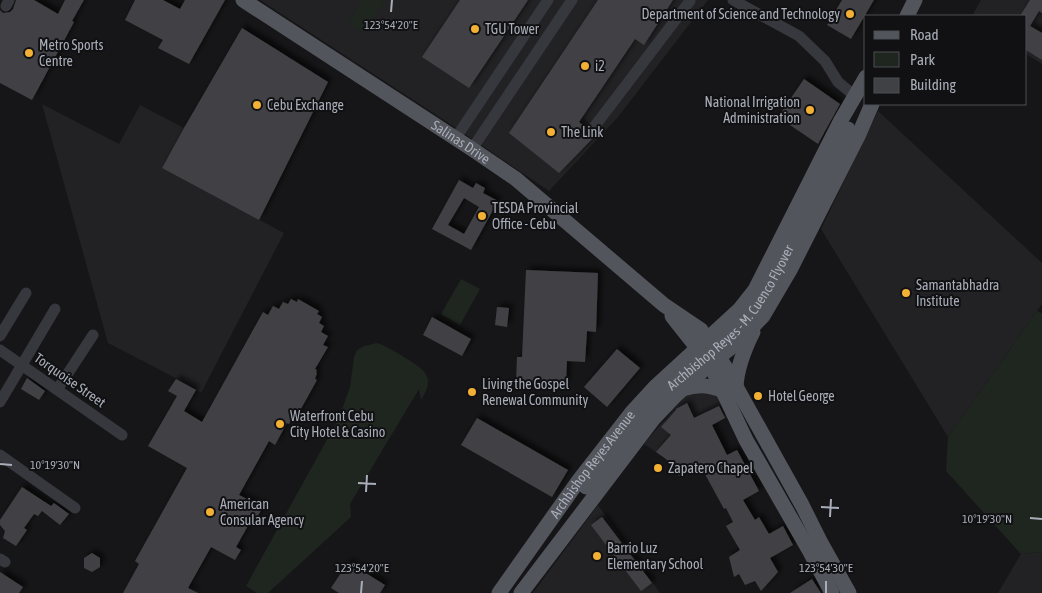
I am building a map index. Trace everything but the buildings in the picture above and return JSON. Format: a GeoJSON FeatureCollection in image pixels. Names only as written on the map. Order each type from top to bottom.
{"type":"FeatureCollection","features":[{"type":"Feature","properties":{"kind":"main road","name":"Salinas Drive"},"geometry":{"type":"LineString","coordinates":[[242,0],[516,179],[664,305],[702,343],[715,360],[730,389]]}},
{"type":"Feature","properties":{"kind":"main road"},"geometry":{"type":"LineString","coordinates":[[908,15],[915,0]]}},
{"type":"Feature","properties":{"kind":"main road"},"geometry":{"type":"LineString","coordinates":[[860,95],[864,83]]}},
{"type":"Feature","properties":{"kind":"main road","name":"Archbishop Reyes - M. Cuenco Flyover"},"geometry":{"type":"LineString","coordinates":[[586,487],[669,387],[734,332],[752,312],[767,290],[848,129],[860,95]]}},
{"type":"Feature","properties":{"kind":"main road","name":"Archbishop Reyes Avenue"},"geometry":{"type":"LineString","coordinates":[[498,593],[579,480],[632,412],[659,383],[740,309],[755,290],[842,120],[860,95]]}},
{"type":"Feature","properties":{"kind":"main road"},"geometry":{"type":"LineString","coordinates":[[832,593],[746,440],[730,389],[737,375],[742,356],[762,317],[790,270],[859,134],[872,105]]}},
{"type":"Feature","properties":{"kind":"main road"},"geometry":{"type":"LineString","coordinates":[[746,302],[746,310],[749,314],[762,317]]}},
{"type":"Feature","properties":{"kind":"main road","name":"Archbishop Reyes Avenue"},"geometry":{"type":"LineString","coordinates":[[521,593],[654,418],[678,393],[738,342],[762,317]]}},
{"type":"Feature","properties":{"kind":"main road"},"geometry":{"type":"LineString","coordinates":[[659,383],[670,384],[678,393],[700,385],[730,389]]}},
{"type":"Feature","properties":{"kind":"main road"},"geometry":{"type":"LineString","coordinates":[[730,389],[802,505],[849,593]]}},
{"type":"Feature","properties":{"kind":"main road","name":"Archbishop Reyes Avenue"},"geometry":{"type":"LineString","coordinates":[[510,593],[586,487]]}},
{"type":"Feature","properties":{"kind":"street"},"geometry":{"type":"LineString","coordinates":[[455,139],[548,0]]}},
{"type":"Feature","properties":{"kind":"street"},"geometry":{"type":"LineString","coordinates":[[472,149],[572,0]]}},
{"type":"Feature","properties":{"kind":"street"},"geometry":{"type":"LineString","coordinates":[[591,131],[693,0]]}},
{"type":"Feature","properties":{"kind":"street"},"geometry":{"type":"LineString","coordinates":[[733,0],[799,36],[825,61],[838,82],[860,95]]}},
{"type":"Feature","properties":{"kind":"street"},"geometry":{"type":"LineString","coordinates":[[0,336],[26,293]]}},
{"type":"Feature","properties":{"kind":"street"},"geometry":{"type":"LineString","coordinates":[[0,402],[55,309]]}},
{"type":"Feature","properties":{"kind":"street"},"geometry":{"type":"LineString","coordinates":[[57,390],[93,335]]}},
{"type":"Feature","properties":{"kind":"street","name":"Torquoise Street"},"geometry":{"type":"LineString","coordinates":[[0,350],[122,435]]}},
{"type":"Feature","properties":{"kind":"street"},"geometry":{"type":"LineString","coordinates":[[0,455],[75,508]]}},
{"type":"Feature","properties":{"kind":"shaded area"},"geometry":{"type":"Polygon","coordinates":[[[260,0],[708,0],[618,117],[549,191],[260,0]]]}},
{"type":"Feature","properties":{"kind":"shaded area"},"geometry":{"type":"Polygon","coordinates":[[[981,0],[1042,0],[1042,64],[1027,55],[1027,15],[973,15],[981,0]]]}},
{"type":"Feature","properties":{"kind":"shaded area"},"geometry":{"type":"Polygon","coordinates":[[[42,104],[119,144],[140,105],[184,128],[162,168],[284,233],[201,393],[108,343],[42,104]]]}},
{"type":"Feature","properties":{"kind":"shaded area"},"geometry":{"type":"Polygon","coordinates":[[[878,111],[1042,263],[1042,304],[948,437],[821,229],[878,111]]]}},
{"type":"Feature","properties":{"kind":"shaded area"},"geometry":{"type":"Polygon","coordinates":[[[698,391],[717,395],[729,416],[700,431],[679,446],[666,459],[644,444],[684,397],[698,391]]]}},
{"type":"Feature","properties":{"kind":"shaded area","name":"Barrio Luz Elementary School"},"geometry":{"type":"Polygon","coordinates":[[[598,505],[660,593],[533,593],[598,505]]]}},
{"type":"Feature","properties":{"kind":"shaded area"},"geometry":{"type":"Polygon","coordinates":[[[1042,552],[1042,593],[998,593],[1021,554],[1042,552]]]}},
{"type":"Feature","properties":{"kind":"green space"},"geometry":{"type":"Polygon","coordinates":[[[363,0],[386,0],[364,33],[348,23],[363,0]]]}},
{"type":"Feature","properties":{"kind":"green space"},"geometry":{"type":"Polygon","coordinates":[[[461,279],[480,289],[460,325],[441,314],[461,279]]]}},
{"type":"Feature","properties":{"kind":"green space"},"geometry":{"type":"Polygon","coordinates":[[[1037,311],[1042,313],[1042,552],[1021,554],[946,471],[948,437],[1037,311]]]}},
{"type":"Feature","properties":{"kind":"green space"},"geometry":{"type":"Polygon","coordinates":[[[377,343],[398,353],[420,367],[427,376],[428,386],[421,400],[419,389],[350,504],[351,517],[268,593],[257,593],[246,586],[339,418],[350,387],[354,357],[357,350],[377,343]]]}},
{"type":"Feature","properties":{"kind":"place","name":"Department of Science and Technology"},"geometry":{"type":"Point","coordinates":[850,14]}},
{"type":"Feature","properties":{"kind":"place","name":"TGU Tower"},"geometry":{"type":"Point","coordinates":[475,29]}},
{"type":"Feature","properties":{"kind":"place","name":"Metro Sports Centre"},"geometry":{"type":"Point","coordinates":[29,53]}},
{"type":"Feature","properties":{"kind":"place","name":"i2"},"geometry":{"type":"Point","coordinates":[585,66]}},
{"type":"Feature","properties":{"kind":"place","name":"Cebu Exchange"},"geometry":{"type":"Point","coordinates":[257,105]}},
{"type":"Feature","properties":{"kind":"place","name":"National Irrigation Administration"},"geometry":{"type":"Point","coordinates":[810,110]}},
{"type":"Feature","properties":{"kind":"place","name":"The Link"},"geometry":{"type":"Point","coordinates":[551,132]}},
{"type":"Feature","properties":{"kind":"place","name":"TESDA Provincial Office - Cebu"},"geometry":{"type":"Point","coordinates":[482,216]}},
{"type":"Feature","properties":{"kind":"place","name":"Samantabhadra Institute"},"geometry":{"type":"Point","coordinates":[906,293]}},
{"type":"Feature","properties":{"kind":"place","name":"Living the Gospel Renewal Community"},"geometry":{"type":"Point","coordinates":[472,392]}},
{"type":"Feature","properties":{"kind":"place","name":"Hotel George"},"geometry":{"type":"Point","coordinates":[758,396]}},
{"type":"Feature","properties":{"kind":"place","name":"Waterfront Cebu City Hotel & Casino"},"geometry":{"type":"Point","coordinates":[280,424]}},
{"type":"Feature","properties":{"kind":"place","name":"Zapatero Chapel"},"geometry":{"type":"Point","coordinates":[658,468]}},
{"type":"Feature","properties":{"kind":"place","name":"American Consular Agency"},"geometry":{"type":"Point","coordinates":[210,512]}},
{"type":"Feature","properties":{"kind":"place","name":"Barrio Luz Elementary School"},"geometry":{"type":"Point","coordinates":[597,556]}}]}
